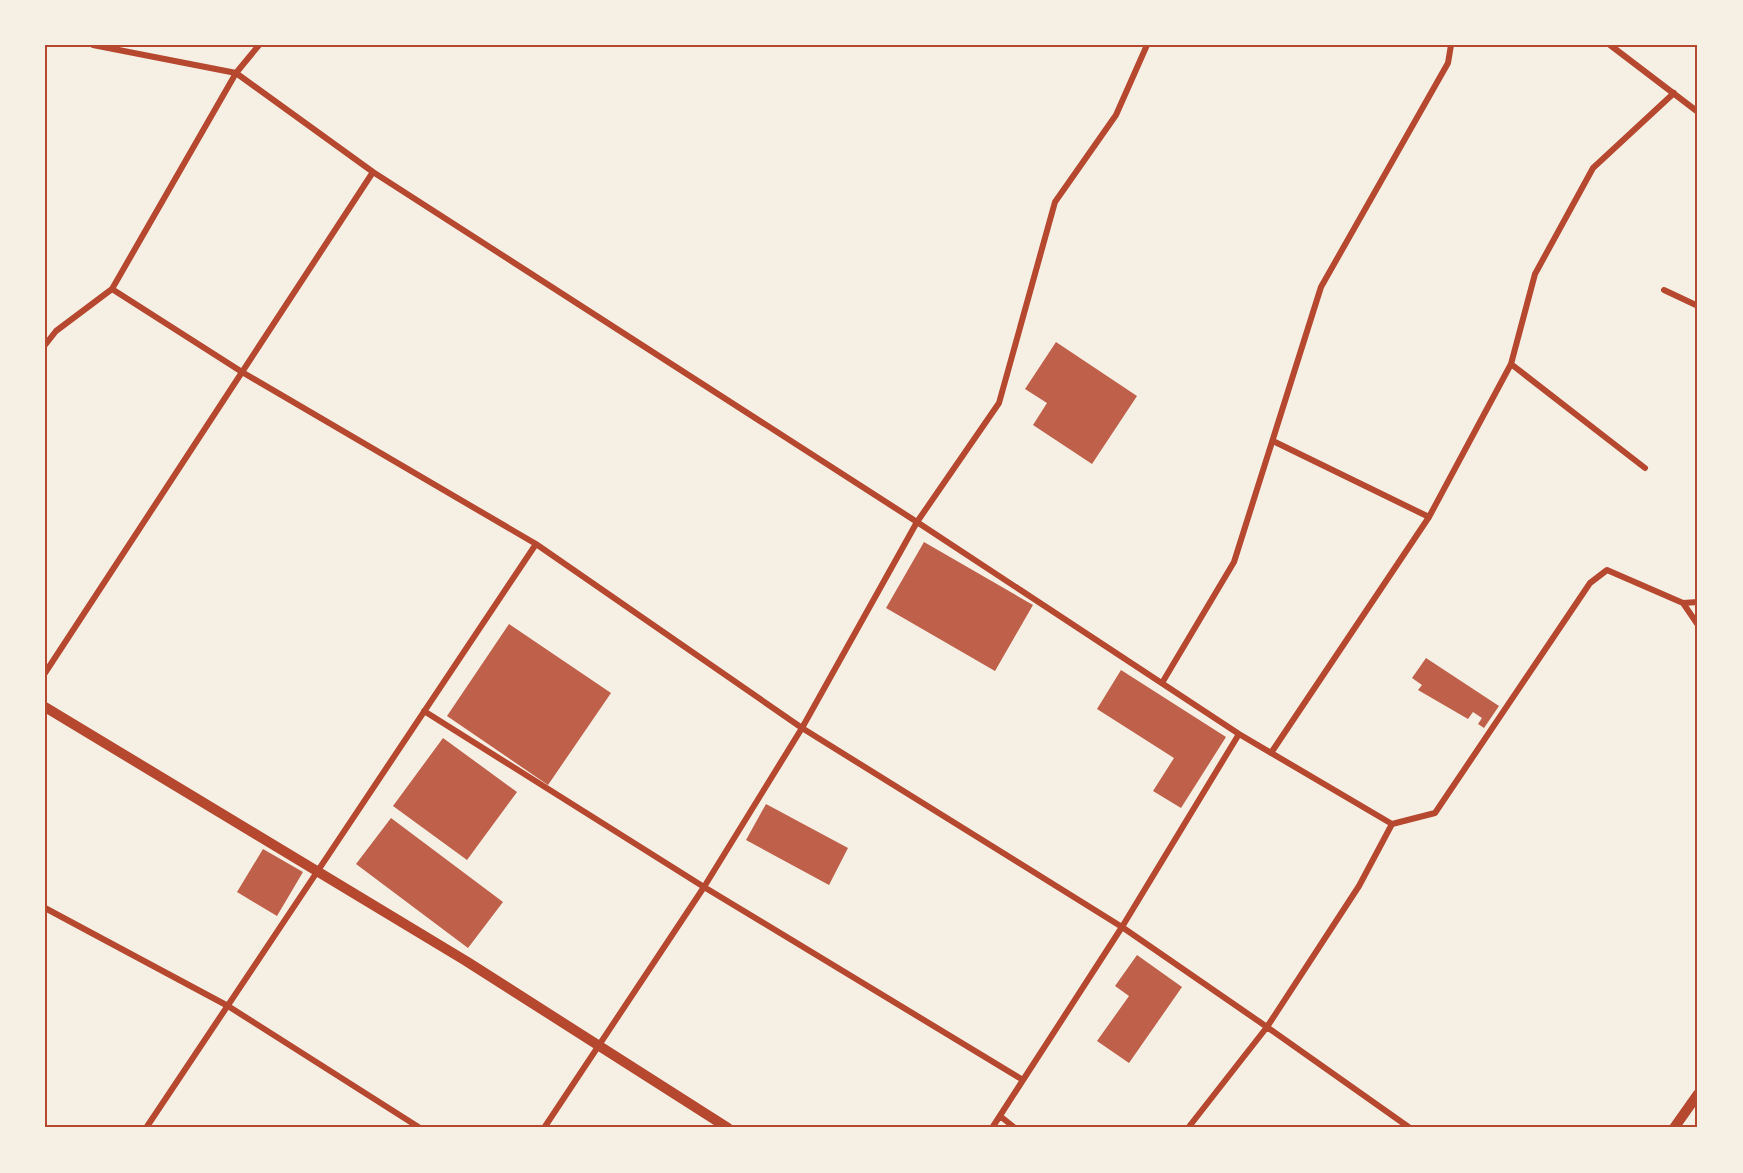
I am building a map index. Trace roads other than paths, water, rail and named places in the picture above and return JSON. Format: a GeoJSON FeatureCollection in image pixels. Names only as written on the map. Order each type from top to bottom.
{"type":"FeatureCollection","features":[{"type":"Feature","properties":{"kind":"street"},"geometry":{"type":"LineString","coordinates":[[93,45],[236,73],[373,172],[917,522],[1239,734],[1392,824],[1435,813],[1590,583],[1607,570],[1683,603],[1698,602]]}},
{"type":"Feature","properties":{"kind":"street"},"geometry":{"type":"LineString","coordinates":[[45,345],[56,331],[112,289],[236,73],[259,45]]}},
{"type":"Feature","properties":{"kind":"street"},"geometry":{"type":"LineString","coordinates":[[544,1128],[704,887],[802,728],[917,522],[999,402],[1055,202],[1116,115],[1146,45]]}},
{"type":"Feature","properties":{"kind":"street"},"geometry":{"type":"LineString","coordinates":[[1161,683],[1234,562],[1321,288],[1448,63],[1451,45]]}},
{"type":"Feature","properties":{"kind":"street"},"geometry":{"type":"LineString","coordinates":[[1610,45],[1698,112]]}},
{"type":"Feature","properties":{"kind":"street"},"geometry":{"type":"LineString","coordinates":[[1271,753],[1429,517],[1511,364],[1535,274],[1593,168],[1674,93]]}},
{"type":"Feature","properties":{"kind":"street"},"geometry":{"type":"LineString","coordinates":[[45,673],[373,172]]}},
{"type":"Feature","properties":{"kind":"street"},"geometry":{"type":"LineString","coordinates":[[112,289],[242,372],[536,544],[802,728],[1122,927],[1410,1128]]}},
{"type":"Feature","properties":{"kind":"street"},"geometry":{"type":"LineString","coordinates":[[1664,290],[1698,306]]}},
{"type":"Feature","properties":{"kind":"street"},"geometry":{"type":"LineString","coordinates":[[1511,364],[1645,468]]}},
{"type":"Feature","properties":{"kind":"street"},"geometry":{"type":"LineString","coordinates":[[1273,441],[1429,517]]}},
{"type":"Feature","properties":{"kind":"street"},"geometry":{"type":"LineString","coordinates":[[146,1128],[536,544]]}},
{"type":"Feature","properties":{"kind":"street"},"geometry":{"type":"LineString","coordinates":[[1683,603],[1698,624]]}},
{"type":"Feature","properties":{"kind":"street"},"geometry":{"type":"LineString","coordinates":[[45,707],[317,871],[728,1128]]}},
{"type":"Feature","properties":{"kind":"street"},"geometry":{"type":"LineString","coordinates":[[424,711],[704,887],[1023,1080]]}},
{"type":"Feature","properties":{"kind":"street"},"geometry":{"type":"LineString","coordinates":[[992,1128],[1122,927],[1239,734]]}},
{"type":"Feature","properties":{"kind":"street"},"geometry":{"type":"LineString","coordinates":[[1188,1128],[1267,1028],[1359,886],[1392,824]]}},
{"type":"Feature","properties":{"kind":"street"},"geometry":{"type":"LineString","coordinates":[[45,908],[228,1006],[420,1128]]}},
{"type":"Feature","properties":{"kind":"street"},"geometry":{"type":"LineString","coordinates":[[1674,1128],[1698,1094]]}},
{"type":"Feature","properties":{"kind":"street"},"geometry":{"type":"LineString","coordinates":[[1000,1116],[1015,1128]]}}]}
